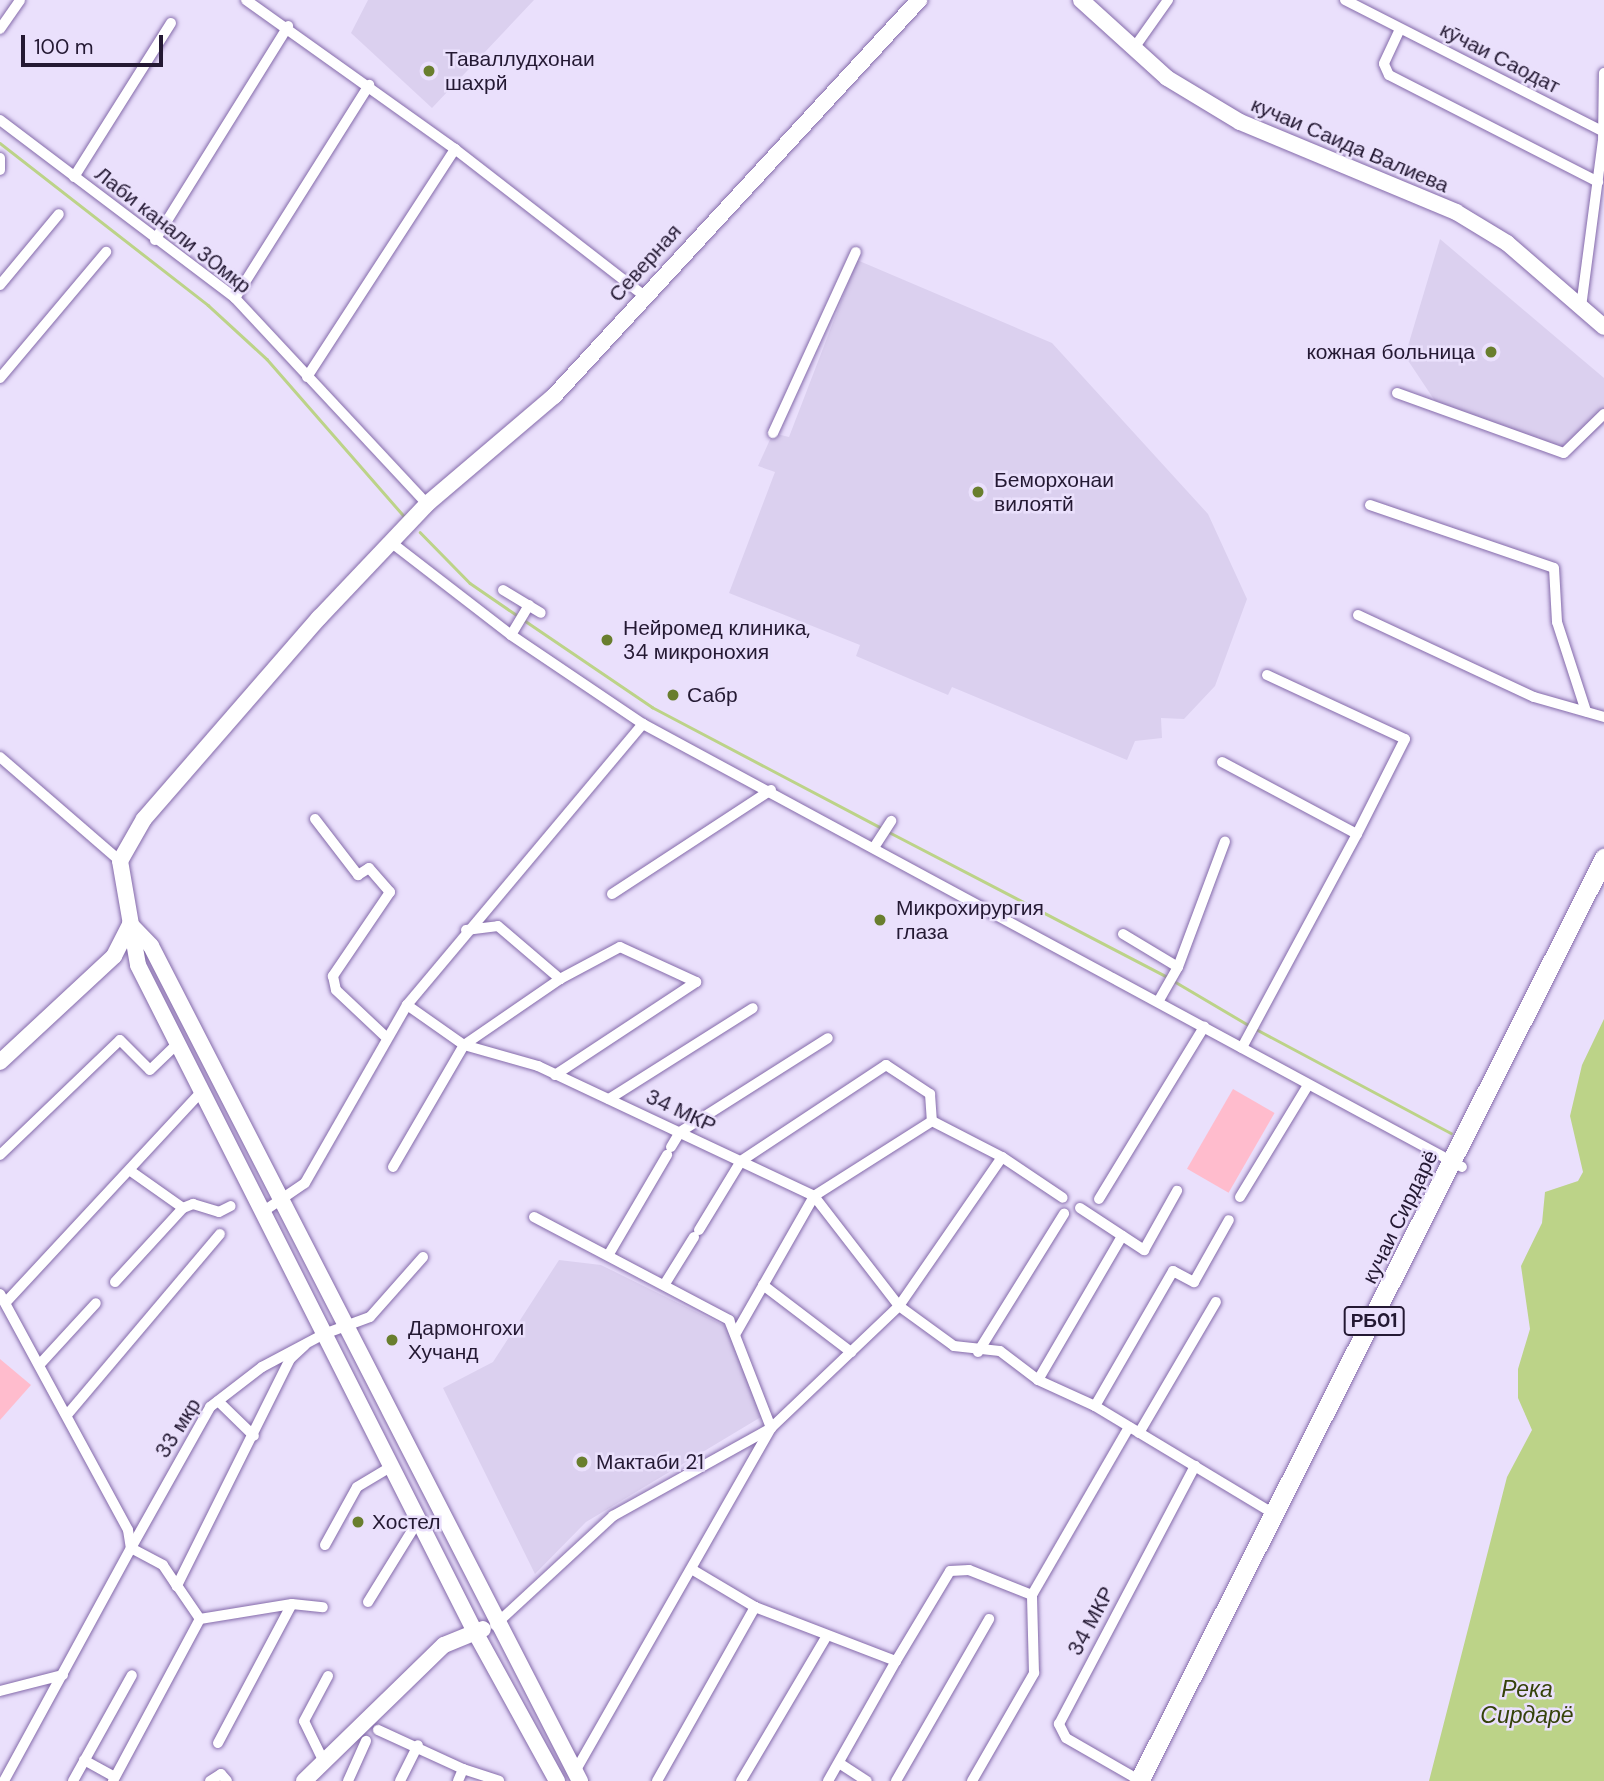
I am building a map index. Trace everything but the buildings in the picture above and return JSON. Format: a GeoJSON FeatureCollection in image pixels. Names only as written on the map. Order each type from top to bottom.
{"type":"FeatureCollection","features":[{"type":"Feature","properties":{"kind":"highway","name":"РБ01"},"geometry":{"type":"LineString","coordinates":[[1144,1781],[1598,884],[1604,858]]}},
{"type":"Feature","properties":{"kind":"highway","name":"кучаи Сирдарё"},"geometry":{"type":"LineString","coordinates":[[1144,1781],[1276,1515],[1457,1165]]}},
{"type":"Feature","properties":{"kind":"main road","name":"Северная"},"geometry":{"type":"LineString","coordinates":[[120,861],[144,819],[427,505],[554,396],[643,295],[919,0]]}},
{"type":"Feature","properties":{"kind":"main road","name":"кучаи Саида Валиева"},"geometry":{"type":"LineString","coordinates":[[1081,0],[1167,78],[1240,122],[1456,212],[1507,243],[1604,327]]}},
{"type":"Feature","properties":{"kind":"main road"},"geometry":{"type":"LineString","coordinates":[[120,861],[138,965],[390,1467],[475,1632],[557,1781]]}},
{"type":"Feature","properties":{"kind":"main road"},"geometry":{"type":"LineString","coordinates":[[0,1062],[114,956],[130,924]]}},
{"type":"Feature","properties":{"kind":"main road"},"geometry":{"type":"LineString","coordinates":[[130,924],[151,946],[495,1625],[578,1776]]}},
{"type":"Feature","properties":{"kind":"main road"},"geometry":{"type":"LineString","coordinates":[[114,956],[138,965]]}},
{"type":"Feature","properties":{"kind":"main road"},"geometry":{"type":"LineString","coordinates":[[156,1001],[175,992]]}},
{"type":"Feature","properties":{"kind":"main road"},"geometry":{"type":"LineString","coordinates":[[304,1781],[444,1645],[495,1625]]}},
{"type":"Feature","properties":{"kind":"street"},"geometry":{"type":"LineString","coordinates":[[0,29],[20,0]]}},
{"type":"Feature","properties":{"kind":"street"},"geometry":{"type":"LineString","coordinates":[[246,0],[288,26],[369,85],[643,295]]}},
{"type":"Feature","properties":{"kind":"street"},"geometry":{"type":"LineString","coordinates":[[1134,48],[1168,0]]}},
{"type":"Feature","properties":{"kind":"street","name":"кӯчаи Саодат"},"geometry":{"type":"LineString","coordinates":[[1345,0],[1600,130]]}},
{"type":"Feature","properties":{"kind":"street"},"geometry":{"type":"LineString","coordinates":[[74,177],[171,23]]}},
{"type":"Feature","properties":{"kind":"street"},"geometry":{"type":"LineString","coordinates":[[155,240],[288,26]]}},
{"type":"Feature","properties":{"kind":"street"},"geometry":{"type":"LineString","coordinates":[[1400,29],[1384,64],[1388,75],[1598,182]]}},
{"type":"Feature","properties":{"kind":"street"},"geometry":{"type":"LineString","coordinates":[[1581,307],[1598,182],[1604,73]]}},
{"type":"Feature","properties":{"kind":"street"},"geometry":{"type":"LineString","coordinates":[[234,298],[369,85]]}},
{"type":"Feature","properties":{"kind":"street","name":"Лаби канали 30мкр"},"geometry":{"type":"LineString","coordinates":[[0,120],[234,298],[427,505]]}},
{"type":"Feature","properties":{"kind":"street"},"geometry":{"type":"LineString","coordinates":[[307,377],[455,149]]}},
{"type":"Feature","properties":{"kind":"street"},"geometry":{"type":"LineString","coordinates":[[0,158],[0,170]]}},
{"type":"Feature","properties":{"kind":"street"},"geometry":{"type":"LineString","coordinates":[[0,285],[59,214]]}},
{"type":"Feature","properties":{"kind":"street"},"geometry":{"type":"LineString","coordinates":[[773,433],[856,252]]}},
{"type":"Feature","properties":{"kind":"street"},"geometry":{"type":"LineString","coordinates":[[0,377],[106,253]]}},
{"type":"Feature","properties":{"kind":"street"},"geometry":{"type":"LineString","coordinates":[[1397,393],[1564,453],[1604,414]]}},
{"type":"Feature","properties":{"kind":"street"},"geometry":{"type":"LineString","coordinates":[[1370,505],[1554,568],[1557,622],[1586,711]]}},
{"type":"Feature","properties":{"kind":"street"},"geometry":{"type":"LineString","coordinates":[[392,543],[511,635],[643,723],[875,846],[1457,1165]]}},
{"type":"Feature","properties":{"kind":"street"},"geometry":{"type":"LineString","coordinates":[[503,590],[524,614]]}},
{"type":"Feature","properties":{"kind":"street"},"geometry":{"type":"LineString","coordinates":[[524,614],[541,613]]}},
{"type":"Feature","properties":{"kind":"street"},"geometry":{"type":"LineString","coordinates":[[511,635],[524,614]]}},
{"type":"Feature","properties":{"kind":"street"},"geometry":{"type":"LineString","coordinates":[[1358,615],[1534,698],[1604,717]]}},
{"type":"Feature","properties":{"kind":"street"},"geometry":{"type":"LineString","coordinates":[[1241,1048],[1357,834],[1405,739],[1267,675]]}},
{"type":"Feature","properties":{"kind":"street"},"geometry":{"type":"LineString","coordinates":[[261,1213],[281,1204],[305,1183],[407,1005],[466,930],[643,723]]}},
{"type":"Feature","properties":{"kind":"street"},"geometry":{"type":"LineString","coordinates":[[0,757],[120,861]]}},
{"type":"Feature","properties":{"kind":"street"},"geometry":{"type":"LineString","coordinates":[[1222,762],[1357,834]]}},
{"type":"Feature","properties":{"kind":"street"},"geometry":{"type":"LineString","coordinates":[[612,894],[771,790]]}},
{"type":"Feature","properties":{"kind":"street"},"geometry":{"type":"LineString","coordinates":[[315,819],[358,875],[369,868],[390,892],[333,976],[336,990],[387,1038]]}},
{"type":"Feature","properties":{"kind":"street"},"geometry":{"type":"LineString","coordinates":[[875,846],[891,821]]}},
{"type":"Feature","properties":{"kind":"street"},"geometry":{"type":"LineString","coordinates":[[1158,1002],[1178,967],[1224,841]]}},
{"type":"Feature","properties":{"kind":"street"},"geometry":{"type":"LineString","coordinates":[[466,930],[498,926],[560,979]]}},
{"type":"Feature","properties":{"kind":"street"},"geometry":{"type":"LineString","coordinates":[[1124,934],[1178,967]]}},
{"type":"Feature","properties":{"kind":"street"},"geometry":{"type":"LineString","coordinates":[[393,1167],[464,1045],[560,979],[620,947],[696,982],[555,1075]]}},
{"type":"Feature","properties":{"kind":"street","name":"34 МКР"},"geometry":{"type":"LineString","coordinates":[[407,1005],[464,1045],[555,1075],[814,1196]]}},
{"type":"Feature","properties":{"kind":"street"},"geometry":{"type":"LineString","coordinates":[[610,1099],[753,1008]]}},
{"type":"Feature","properties":{"kind":"street"},"geometry":{"type":"LineString","coordinates":[[1099,1199],[1204,1027]]}},
{"type":"Feature","properties":{"kind":"street"},"geometry":{"type":"LineString","coordinates":[[608,1254],[680,1132],[828,1038]]}},
{"type":"Feature","properties":{"kind":"street"},"geometry":{"type":"LineString","coordinates":[[0,1155],[120,1040],[150,1070],[177,1044]]}},
{"type":"Feature","properties":{"kind":"street"},"geometry":{"type":"LineString","coordinates":[[666,1282],[741,1161],[886,1065],[930,1094],[932,1121]]}},
{"type":"Feature","properties":{"kind":"street"},"geometry":{"type":"LineString","coordinates":[[1240,1197],[1308,1084]]}},
{"type":"Feature","properties":{"kind":"street"},"geometry":{"type":"LineString","coordinates":[[200,1093],[132,1172],[4,1297],[128,1530],[131,1548],[163,1565],[200,1619]]}},
{"type":"Feature","properties":{"kind":"street"},"geometry":{"type":"LineString","coordinates":[[932,1121],[1002,1157],[1063,1198]]}},
{"type":"Feature","properties":{"kind":"street"},"geometry":{"type":"LineString","coordinates":[[736,1332],[814,1196],[932,1121]]}},
{"type":"Feature","properties":{"kind":"street"},"geometry":{"type":"LineString","coordinates":[[495,1625],[613,1516],[771,1428],[899,1306],[1002,1157]]}},
{"type":"Feature","properties":{"kind":"street"},"geometry":{"type":"LineString","coordinates":[[132,1172],[183,1208]]}},
{"type":"Feature","properties":{"kind":"street"},"geometry":{"type":"LineString","coordinates":[[1080,1208],[1144,1250],[1177,1191]]}},
{"type":"Feature","properties":{"kind":"street"},"geometry":{"type":"LineString","coordinates":[[814,1196],[899,1306],[954,1346],[978,1352],[1000,1351],[1038,1380],[1095,1406],[1276,1515]]}},
{"type":"Feature","properties":{"kind":"street"},"geometry":{"type":"LineString","coordinates":[[115,1282],[183,1208],[193,1204],[219,1212],[231,1206]]}},
{"type":"Feature","properties":{"kind":"street"},"geometry":{"type":"LineString","coordinates":[[978,1352],[1064,1214]]}},
{"type":"Feature","properties":{"kind":"street"},"geometry":{"type":"LineString","coordinates":[[534,1217],[666,1282],[729,1320],[736,1332],[771,1428],[578,1776]]}},
{"type":"Feature","properties":{"kind":"street"},"geometry":{"type":"LineString","coordinates":[[1095,1406],[1173,1271],[1194,1282],[1229,1220]]}},
{"type":"Feature","properties":{"kind":"street"},"geometry":{"type":"LineString","coordinates":[[67,1415],[220,1234]]}},
{"type":"Feature","properties":{"kind":"street"},"geometry":{"type":"LineString","coordinates":[[1038,1380],[1122,1236]]}},
{"type":"Feature","properties":{"kind":"street"},"geometry":{"type":"LineString","coordinates":[[346,1327],[397,1293],[423,1257]]}},
{"type":"Feature","properties":{"kind":"street"},"geometry":{"type":"LineString","coordinates":[[763,1285],[851,1352]]}},
{"type":"Feature","properties":{"kind":"street"},"geometry":{"type":"LineString","coordinates":[[972,1781],[1034,1673],[1032,1595],[1216,1302]]}},
{"type":"Feature","properties":{"kind":"street"},"geometry":{"type":"LineString","coordinates":[[41,1363],[96,1303]]}},
{"type":"Feature","properties":{"kind":"street","name":"33 мкр"},"geometry":{"type":"LineString","coordinates":[[4,1781],[131,1548],[218,1401],[324,1334],[346,1327]]}},
{"type":"Feature","properties":{"kind":"street"},"geometry":{"type":"LineString","coordinates":[[177,1586],[254,1436],[289,1359],[305,1345]]}},
{"type":"Feature","properties":{"kind":"street"},"geometry":{"type":"LineString","coordinates":[[218,1401],[254,1436]]}},
{"type":"Feature","properties":{"kind":"street","name":"34 МКР"},"geometry":{"type":"LineString","coordinates":[[1144,1781],[1066,1738],[1059,1724],[1195,1466]]}},
{"type":"Feature","properties":{"kind":"street"},"geometry":{"type":"LineString","coordinates":[[325,1545],[358,1487],[390,1467]]}},
{"type":"Feature","properties":{"kind":"street"},"geometry":{"type":"LineString","coordinates":[[368,1602],[418,1521]]}},
{"type":"Feature","properties":{"kind":"street"},"geometry":{"type":"LineString","coordinates":[[693,1570],[755,1607],[826,1637],[896,1661]]}},
{"type":"Feature","properties":{"kind":"street"},"geometry":{"type":"LineString","coordinates":[[828,1781],[950,1571],[969,1570],[1032,1595]]}},
{"type":"Feature","properties":{"kind":"street"},"geometry":{"type":"LineString","coordinates":[[200,1619],[292,1604],[323,1607]]}},
{"type":"Feature","properties":{"kind":"street"},"geometry":{"type":"LineString","coordinates":[[218,1743],[292,1604]]}},
{"type":"Feature","properties":{"kind":"street"},"geometry":{"type":"LineString","coordinates":[[657,1781],[755,1607]]}},
{"type":"Feature","properties":{"kind":"street"},"geometry":{"type":"LineString","coordinates":[[84,1760],[114,1779],[200,1619]]}},
{"type":"Feature","properties":{"kind":"street"},"geometry":{"type":"LineString","coordinates":[[896,1781],[989,1619]]}},
{"type":"Feature","properties":{"kind":"street"},"geometry":{"type":"LineString","coordinates":[[741,1781],[826,1637]]}},
{"type":"Feature","properties":{"kind":"street"},"geometry":{"type":"LineString","coordinates":[[0,1691],[63,1675]]}},
{"type":"Feature","properties":{"kind":"street"},"geometry":{"type":"LineString","coordinates":[[73,1781],[132,1675]]}},
{"type":"Feature","properties":{"kind":"street"},"geometry":{"type":"LineString","coordinates":[[323,1760],[304,1721],[328,1676]]}},
{"type":"Feature","properties":{"kind":"street"},"geometry":{"type":"LineString","coordinates":[[378,1730],[418,1745],[463,1769],[499,1781]]}},
{"type":"Feature","properties":{"kind":"street"},"geometry":{"type":"LineString","coordinates":[[348,1781],[366,1741]]}},
{"type":"Feature","properties":{"kind":"street"},"geometry":{"type":"LineString","coordinates":[[400,1781],[418,1745]]}},
{"type":"Feature","properties":{"kind":"street"},"geometry":{"type":"LineString","coordinates":[[839,1763],[867,1781]]}},
{"type":"Feature","properties":{"kind":"street"},"geometry":{"type":"LineString","coordinates":[[458,1781],[463,1769]]}},
{"type":"Feature","properties":{"kind":"street"},"geometry":{"type":"LineString","coordinates":[[210,1781],[221,1774],[227,1781]]}},
{"type":"Feature","properties":{"kind":"shaded area","name":"Таваллудхонаи шахрй"},"geometry":{"type":"Polygon","coordinates":[[[368,0],[534,0],[432,108],[351,33],[368,0]]]}},
{"type":"Feature","properties":{"kind":"shaded area","name":"кожная больница"},"geometry":{"type":"Polygon","coordinates":[[[1440,239],[1604,378],[1604,424],[1565,458],[1441,410],[1405,356],[1440,239]]]}},
{"type":"Feature","properties":{"kind":"shaded area","name":"Беморхонаи вилоятй"},"geometry":{"type":"Polygon","coordinates":[[[857,260],[1052,343],[1208,514],[1247,599],[1215,686],[1184,719],[1161,718],[1162,738],[1135,741],[1127,760],[952,687],[948,695],[856,656],[860,645],[729,593],[775,472],[758,466],[773,433],[789,437],[857,260]]]}},
{"type":"Feature","properties":{"kind":"shaded area"},"geometry":{"type":"Polygon","coordinates":[[[1233,1089],[1275,1113],[1229,1193],[1187,1169],[1233,1089]]]}},
{"type":"Feature","properties":{"kind":"shaded area","name":"Мактаби 21"},"geometry":{"type":"Polygon","coordinates":[[[559,1260],[601,1265],[729,1328],[761,1417],[586,1522],[535,1574],[443,1388],[493,1362],[559,1260]]]}},
{"type":"Feature","properties":{"kind":"shaded area"},"geometry":{"type":"Polygon","coordinates":[[[0,1359],[31,1385],[0,1420],[0,1359]]]}},
{"type":"Feature","properties":{"kind":"water","name":"Река Сирдарё"},"geometry":{"type":"Polygon","coordinates":[[[1604,1019],[1604,1781],[1429,1781],[1507,1477],[1532,1430],[1518,1398],[1518,1369],[1530,1329],[1521,1266],[1542,1223],[1545,1192],[1578,1181],[1583,1172],[1570,1116],[1582,1065],[1604,1019]]]}},
{"type":"Feature","properties":{"kind":"waterway"},"geometry":{"type":"LineString","coordinates":[[0,143],[208,305],[267,359],[405,517]]}},
{"type":"Feature","properties":{"kind":"waterway"},"geometry":{"type":"LineString","coordinates":[[420,532],[470,583],[518,616]]}},
{"type":"Feature","properties":{"kind":"waterway"},"geometry":{"type":"LineString","coordinates":[[524,620],[652,707],[883,829]]}},
{"type":"Feature","properties":{"kind":"waterway"},"geometry":{"type":"LineString","coordinates":[[889,832],[1169,978]]}},
{"type":"Feature","properties":{"kind":"waterway"},"geometry":{"type":"LineString","coordinates":[[1174,981],[1250,1026]]}},
{"type":"Feature","properties":{"kind":"waterway"},"geometry":{"type":"LineString","coordinates":[[1256,1029],[1451,1133]]}},
{"type":"Feature","properties":{"kind":"place","name":"Таваллудхонаи шахрй"},"geometry":{"type":"Point","coordinates":[429,71]}},
{"type":"Feature","properties":{"kind":"place","name":"кожная больница"},"geometry":{"type":"Point","coordinates":[1491,352]}},
{"type":"Feature","properties":{"kind":"place","name":"Беморхонаи вилоятй"},"geometry":{"type":"Point","coordinates":[978,492]}},
{"type":"Feature","properties":{"kind":"place","name":"Нейромед клиника, 34 микронохия"},"geometry":{"type":"Point","coordinates":[607,640]}},
{"type":"Feature","properties":{"kind":"place","name":"Сабр"},"geometry":{"type":"Point","coordinates":[673,695]}},
{"type":"Feature","properties":{"kind":"place","name":"Микрохирургия глаза"},"geometry":{"type":"Point","coordinates":[880,920]}},
{"type":"Feature","properties":{"kind":"place","name":"Дармонгохи Хучанд"},"geometry":{"type":"Point","coordinates":[392,1340]}},
{"type":"Feature","properties":{"kind":"place","name":"Мактаби 21"},"geometry":{"type":"Point","coordinates":[582,1462]}},
{"type":"Feature","properties":{"kind":"place","name":"Хостел"},"geometry":{"type":"Point","coordinates":[358,1522]}}]}
